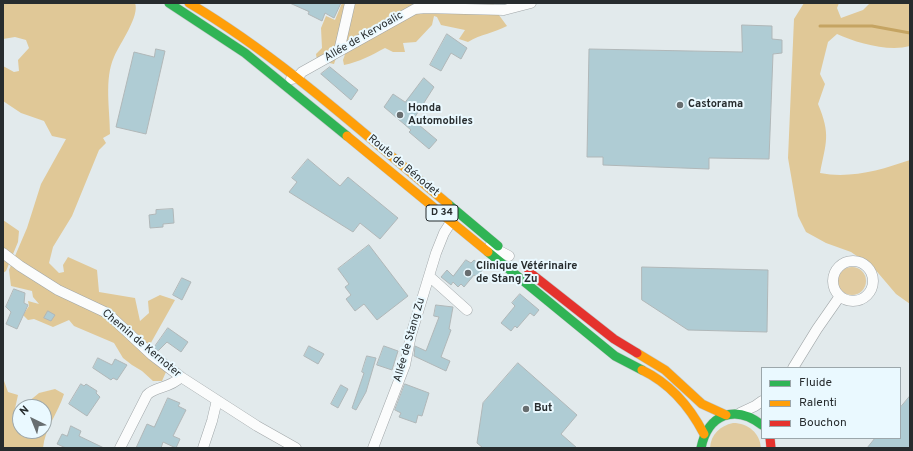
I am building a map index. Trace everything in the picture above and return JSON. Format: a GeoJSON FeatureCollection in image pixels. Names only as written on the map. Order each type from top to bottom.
{"type":"FeatureCollection","features":[{"type":"Feature","properties":{"kind":"main road","name":"Route de Bénodet"},"geometry":{"type":"LineString","coordinates":[[169,3],[245,53],[615,356],[659,381],[684,404],[704,434]]}},
{"type":"Feature","properties":{"kind":"main road","name":"Route de Bénodet"},"geometry":{"type":"LineString","coordinates":[[189,3],[245,40],[297,78],[515,261],[614,339],[665,370],[702,404],[726,415]]}},
{"type":"Feature","properties":{"kind":"main road"},"geometry":{"type":"LineString","coordinates":[[701,448],[704,434],[709,425],[726,415],[740,413],[749,415],[761,424]]}},
{"type":"Feature","properties":{"kind":"street"},"geometry":{"type":"LineString","coordinates":[[339,51],[350,3]]}},
{"type":"Feature","properties":{"kind":"street","name":"Allée de Kervoalic"},"geometry":{"type":"LineString","coordinates":[[297,78],[302,72],[415,9],[499,10],[531,3]]}},
{"type":"Feature","properties":{"kind":"street"},"geometry":{"type":"LineString","coordinates":[[245,40],[245,53]]}},
{"type":"Feature","properties":{"kind":"street"},"geometry":{"type":"LineString","coordinates":[[255,61],[264,62],[287,79],[297,78]]}},
{"type":"Feature","properties":{"kind":"street"},"geometry":{"type":"LineString","coordinates":[[446,203],[452,213],[451,222],[458,220],[495,250],[515,261]]}},
{"type":"Feature","properties":{"kind":"street","name":"Allée de Stang Zu"},"geometry":{"type":"LineString","coordinates":[[373,448],[405,365],[411,335],[442,238],[451,222]]}},
{"type":"Feature","properties":{"kind":"street","name":"Chemin de Kernoter"},"geometry":{"type":"LineString","coordinates":[[3,253],[20,266],[58,290],[107,313],[152,355],[181,377],[257,426],[296,448]]}},
{"type":"Feature","properties":{"kind":"street"},"geometry":{"type":"LineString","coordinates":[[429,276],[467,310]]}},
{"type":"Feature","properties":{"kind":"street"},"geometry":{"type":"LineString","coordinates":[[793,367],[840,296]]}},
{"type":"Feature","properties":{"kind":"street"},"geometry":{"type":"LineString","coordinates":[[120,448],[147,395],[152,390],[171,385],[181,377]]}},
{"type":"Feature","properties":{"kind":"street"},"geometry":{"type":"LineString","coordinates":[[203,448],[217,400]]}},
{"type":"Feature","properties":{"kind":"street"},"geometry":{"type":"LineString","coordinates":[[740,413],[761,402]]}},
{"type":"Feature","properties":{"kind":"shaded area"},"geometry":{"type":"Polygon","coordinates":[[[3,3],[135,3],[135,15],[129,30],[114,57],[109,75],[108,95],[110,134],[103,138],[106,143],[99,150],[72,216],[53,247],[49,263],[59,273],[64,272],[63,265],[68,257],[97,270],[99,292],[135,298],[140,321],[149,313],[148,301],[160,295],[175,300],[148,348],[166,372],[162,381],[153,381],[142,371],[123,358],[114,343],[74,326],[69,320],[53,327],[34,319],[28,320],[23,315],[29,306],[28,301],[39,304],[33,297],[32,291],[11,286],[9,270],[27,228],[41,184],[66,139],[52,136],[44,121],[21,113],[3,101],[3,66],[14,72],[19,71],[18,60],[29,48],[26,40],[15,37],[3,39],[3,3]]]}},
{"type":"Feature","properties":{"kind":"shaded area"},"geometry":{"type":"Polygon","coordinates":[[[342,3],[494,3],[493,7],[507,26],[468,42],[459,39],[465,30],[441,25],[437,17],[434,16],[432,25],[416,42],[403,43],[405,52],[393,52],[385,48],[370,56],[344,65],[343,60],[348,46],[337,55],[334,64],[317,60],[316,54],[322,48],[321,28],[326,16],[335,20],[342,3]]]}},
{"type":"Feature","properties":{"kind":"shaded area"},"geometry":{"type":"Polygon","coordinates":[[[804,3],[839,3],[837,8],[841,18],[863,10],[870,3],[910,3],[910,46],[892,48],[873,46],[853,41],[837,34],[828,42],[820,74],[825,84],[818,104],[826,131],[820,173],[831,175],[854,174],[877,170],[910,160],[910,304],[896,294],[873,267],[851,252],[826,243],[806,232],[798,216],[788,158],[794,19],[804,3]]]}},
{"type":"Feature","properties":{"kind":"shaded area"},"geometry":{"type":"Polygon","coordinates":[[[3,220],[19,231],[18,242],[6,271],[3,273],[3,220]]]}},
{"type":"Feature","properties":{"kind":"shaded area"},"geometry":{"type":"Polygon","coordinates":[[[852,267],[862,271],[866,281],[862,291],[852,295],[842,291],[838,281],[842,271],[852,267]]]}},
{"type":"Feature","properties":{"kind":"shaded area"},"geometry":{"type":"Polygon","coordinates":[[[3,378],[8,392],[18,395],[17,399],[12,399],[12,439],[45,439],[43,448],[3,448],[3,378]]]}},
{"type":"Feature","properties":{"kind":"shaded area"},"geometry":{"type":"Polygon","coordinates":[[[55,389],[64,394],[52,420],[52,399],[32,399],[39,393],[55,389]]]}},
{"type":"Feature","properties":{"kind":"shaded area"},"geometry":{"type":"Polygon","coordinates":[[[733,423],[744,425],[756,433],[761,448],[710,448],[712,439],[717,431],[724,426],[733,423]]]}},
{"type":"Feature","properties":{"kind":"building"},"geometry":{"type":"Polygon","coordinates":[[[290,3],[341,3],[334,18],[325,13],[322,21],[308,14],[309,12],[290,3]]]}},
{"type":"Feature","properties":{"kind":"building","name":"Castorama"},"geometry":{"type":"Polygon","coordinates":[[[742,25],[772,26],[772,39],[782,40],[782,53],[773,54],[769,159],[709,158],[709,169],[603,165],[603,157],[587,157],[589,49],[742,52],[742,25]]]}},
{"type":"Feature","properties":{"kind":"building"},"geometry":{"type":"Polygon","coordinates":[[[447,34],[467,48],[461,59],[451,53],[441,71],[430,65],[447,34]]]}},
{"type":"Feature","properties":{"kind":"building"},"geometry":{"type":"Polygon","coordinates":[[[156,49],[165,51],[146,134],[116,127],[134,52],[154,57],[156,49]]]}},
{"type":"Feature","properties":{"kind":"building"},"geometry":{"type":"Polygon","coordinates":[[[330,67],[358,90],[351,100],[321,74],[330,67]]]}},
{"type":"Feature","properties":{"kind":"building"},"geometry":{"type":"Polygon","coordinates":[[[424,78],[434,87],[413,120],[437,140],[429,149],[409,132],[411,130],[384,107],[393,94],[405,102],[424,78]]]}},
{"type":"Feature","properties":{"kind":"building"},"geometry":{"type":"Polygon","coordinates":[[[308,159],[340,186],[348,177],[398,218],[380,239],[360,223],[353,232],[289,192],[297,182],[292,178],[308,159]]]}},
{"type":"Feature","properties":{"kind":"building"},"geometry":{"type":"Polygon","coordinates":[[[173,209],[174,223],[163,224],[163,227],[150,228],[149,215],[156,214],[156,210],[173,209]]]}},
{"type":"Feature","properties":{"kind":"building"},"geometry":{"type":"Polygon","coordinates":[[[369,245],[408,296],[377,320],[364,304],[355,311],[346,299],[351,295],[345,287],[349,284],[338,269],[369,245]]]}},
{"type":"Feature","properties":{"kind":"building","name":"Clinique Vétérinaire de Stang Zu"},"geometry":{"type":"Polygon","coordinates":[[[466,260],[471,263],[474,260],[484,268],[477,277],[474,275],[464,287],[461,284],[458,287],[453,282],[451,285],[441,277],[447,270],[453,276],[466,260]]]}},
{"type":"Feature","properties":{"kind":"building"},"geometry":{"type":"Polygon","coordinates":[[[642,267],[768,270],[767,332],[688,330],[642,300],[642,267]]]}},
{"type":"Feature","properties":{"kind":"building"},"geometry":{"type":"Polygon","coordinates":[[[182,278],[191,282],[182,300],[173,295],[182,278]]]}},
{"type":"Feature","properties":{"kind":"building"},"geometry":{"type":"Polygon","coordinates":[[[14,289],[25,293],[24,303],[28,305],[17,329],[6,324],[11,312],[6,307],[14,289]]]}},
{"type":"Feature","properties":{"kind":"building"},"geometry":{"type":"Polygon","coordinates":[[[520,294],[539,310],[534,316],[530,313],[517,328],[515,326],[511,331],[501,323],[515,306],[512,303],[520,294]]]}},
{"type":"Feature","properties":{"kind":"building"},"geometry":{"type":"Polygon","coordinates":[[[436,305],[453,307],[449,329],[451,330],[441,357],[450,361],[446,371],[414,356],[415,346],[426,351],[439,317],[434,316],[436,305]]]}},
{"type":"Feature","properties":{"kind":"building"},"geometry":{"type":"Polygon","coordinates":[[[48,311],[55,315],[51,321],[44,318],[48,311]]]}},
{"type":"Feature","properties":{"kind":"building"},"geometry":{"type":"Polygon","coordinates":[[[168,328],[188,342],[181,352],[167,342],[158,351],[154,348],[168,328]]]}},
{"type":"Feature","properties":{"kind":"building"},"geometry":{"type":"Polygon","coordinates":[[[309,346],[324,354],[318,364],[304,356],[309,346]]]}},
{"type":"Feature","properties":{"kind":"building"},"geometry":{"type":"Polygon","coordinates":[[[384,346],[398,351],[392,370],[377,365],[384,346]]]}},
{"type":"Feature","properties":{"kind":"building"},"geometry":{"type":"Polygon","coordinates":[[[367,356],[376,358],[366,392],[356,410],[352,408],[364,373],[362,372],[367,356]]]}},
{"type":"Feature","properties":{"kind":"building"},"geometry":{"type":"Polygon","coordinates":[[[98,358],[112,365],[115,359],[127,365],[117,380],[113,378],[111,380],[93,368],[98,358]]]}},
{"type":"Feature","properties":{"kind":"building","name":"But"},"geometry":{"type":"Polygon","coordinates":[[[518,363],[577,415],[561,434],[577,448],[483,448],[477,443],[483,403],[518,363]]]}},
{"type":"Feature","properties":{"kind":"building"},"geometry":{"type":"Polygon","coordinates":[[[81,384],[84,386],[86,384],[97,391],[96,393],[100,397],[87,416],[69,404],[81,384]]]}},
{"type":"Feature","properties":{"kind":"building"},"geometry":{"type":"Polygon","coordinates":[[[405,384],[429,393],[422,416],[418,415],[416,423],[399,417],[401,413],[395,410],[405,384]]]}},
{"type":"Feature","properties":{"kind":"building"},"geometry":{"type":"Polygon","coordinates":[[[341,385],[348,389],[338,408],[331,404],[341,385]]]}},
{"type":"Feature","properties":{"kind":"building"},"geometry":{"type":"Polygon","coordinates":[[[910,396],[910,448],[867,448],[874,439],[901,439],[901,407],[910,396]]]}},
{"type":"Feature","properties":{"kind":"building"},"geometry":{"type":"Polygon","coordinates":[[[168,398],[180,403],[178,406],[186,410],[173,436],[180,439],[176,448],[163,442],[161,448],[136,448],[147,424],[154,427],[168,398]]]}},
{"type":"Feature","properties":{"kind":"building"},"geometry":{"type":"Polygon","coordinates":[[[71,426],[81,431],[79,436],[104,448],[66,448],[57,444],[62,434],[67,436],[71,426]]]}},
{"type":"Feature","properties":{"kind":"waterway"},"geometry":{"type":"LineString","coordinates":[[820,26],[872,26],[910,33]]}},
{"type":"Feature","properties":{"kind":"traffic: fast"},"geometry":{"type":"LineString","coordinates":[[169,3],[245,53],[347,136]]}},
{"type":"Feature","properties":{"kind":"traffic: fast"},"geometry":{"type":"LineString","coordinates":[[448,204],[498,246]]}},
{"type":"Feature","properties":{"kind":"traffic: fast"},"geometry":{"type":"LineString","coordinates":[[488,252],[615,356],[642,370]]}},
{"type":"Feature","properties":{"kind":"traffic: fast"},"geometry":{"type":"LineString","coordinates":[[701,448],[710,427],[716,420],[724,416],[733,414],[742,415],[761,424]]}},
{"type":"Feature","properties":{"kind":"traffic: slow"},"geometry":{"type":"LineString","coordinates":[[189,3],[224,25],[290,73],[354,124],[448,204]]}},
{"type":"Feature","properties":{"kind":"traffic: slow"},"geometry":{"type":"LineString","coordinates":[[347,136],[488,252]]}},
{"type":"Feature","properties":{"kind":"traffic: slow"},"geometry":{"type":"LineString","coordinates":[[637,353],[665,370],[702,404],[726,415]]}},
{"type":"Feature","properties":{"kind":"traffic: slow"},"geometry":{"type":"LineString","coordinates":[[642,370],[652,375],[678,397],[692,414],[704,434]]}},
{"type":"Feature","properties":{"kind":"traffic: jam"},"geometry":{"type":"LineString","coordinates":[[529,272],[614,339],[637,353]]}},
{"type":"Feature","properties":{"kind":"traffic: jam"},"geometry":{"type":"LineString","coordinates":[[770,439],[771,448]]}},
{"type":"Feature","properties":{"kind":"place","name":"Castorama"},"geometry":{"type":"Point","coordinates":[680,105]}},
{"type":"Feature","properties":{"kind":"place","name":"Honda Automobiles"},"geometry":{"type":"Point","coordinates":[400,115]}},
{"type":"Feature","properties":{"kind":"place","name":"Clinique Vétérinaire de Stang Zu"},"geometry":{"type":"Point","coordinates":[468,273]}},
{"type":"Feature","properties":{"kind":"place","name":"But"},"geometry":{"type":"Point","coordinates":[526,409]}}]}
